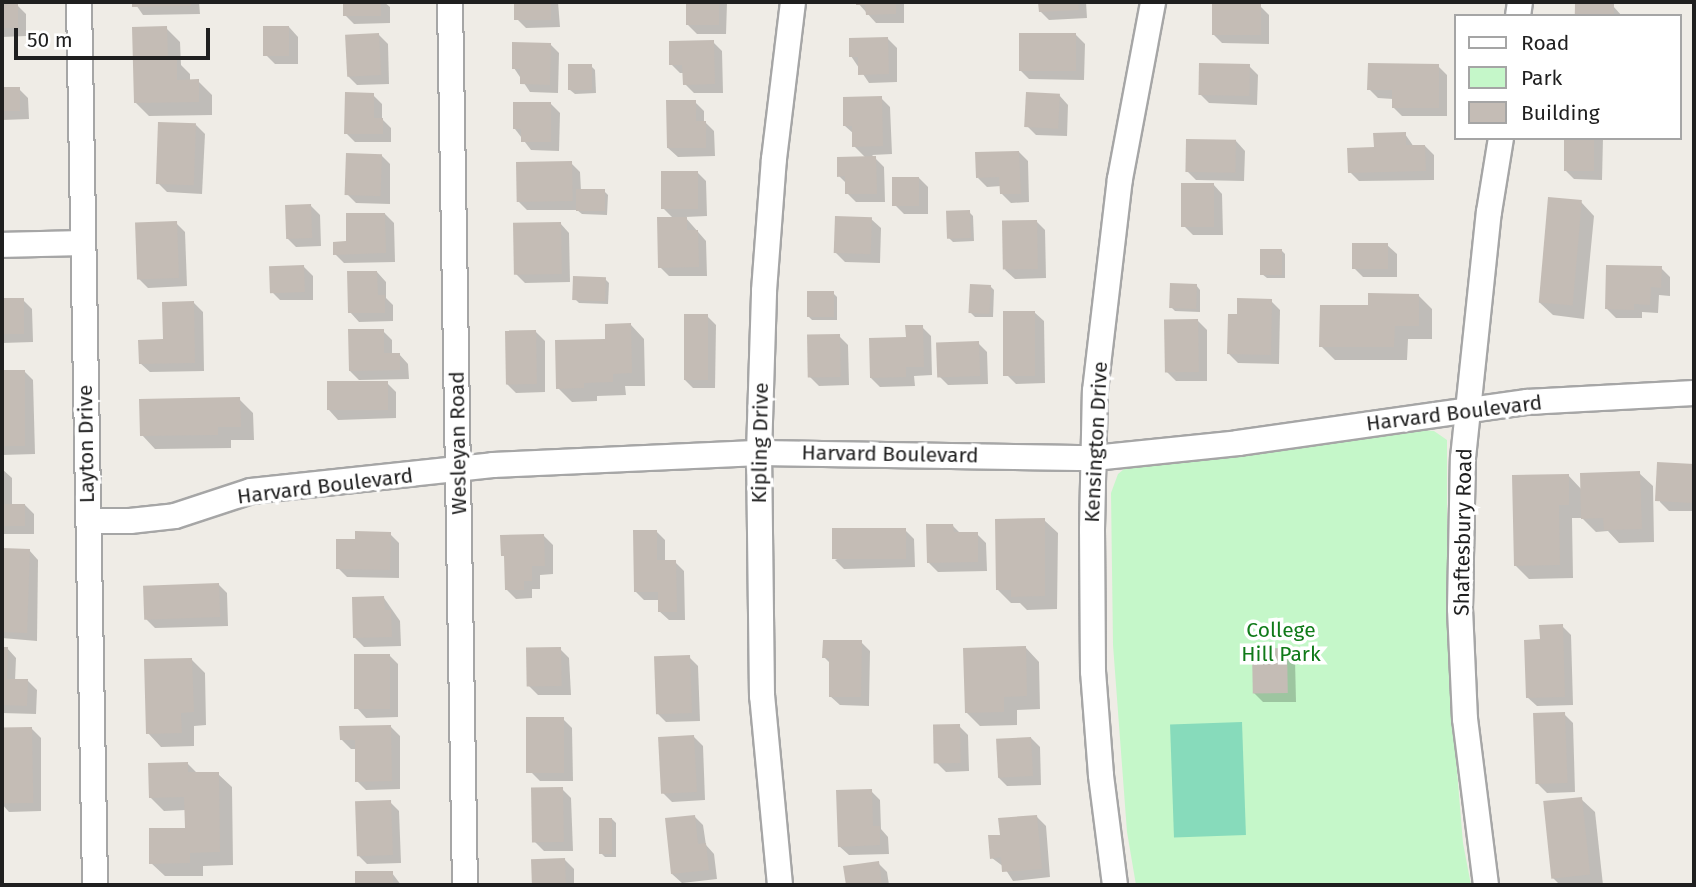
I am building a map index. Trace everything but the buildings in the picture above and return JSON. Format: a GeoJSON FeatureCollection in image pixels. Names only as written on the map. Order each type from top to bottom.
{"type":"FeatureCollection","features":[{"type":"Feature","properties":{"kind":"street","name":"Layton Drive"},"geometry":{"type":"LineString","coordinates":[[79,2],[95,885]]}},
{"type":"Feature","properties":{"kind":"street","name":"Wesleyan Road"},"geometry":{"type":"LineString","coordinates":[[450,2],[466,885]]}},
{"type":"Feature","properties":{"kind":"street","name":"Kipling Drive"},"geometry":{"type":"LineString","coordinates":[[780,885],[762,696],[759,453],[764,291],[773,172],[793,2]]}},
{"type":"Feature","properties":{"kind":"street","name":"Kensington Drive"},"geometry":{"type":"LineString","coordinates":[[1115,885],[1101,775],[1093,672],[1095,391],[1120,179],[1153,2]]}},
{"type":"Feature","properties":{"kind":"street","name":"Shaftesbury Road"},"geometry":{"type":"LineString","coordinates":[[1486,885],[1466,733],[1461,636],[1463,458],[1489,212],[1501,140]]}},
{"type":"Feature","properties":{"kind":"street"},"geometry":{"type":"LineString","coordinates":[[2,245],[82,243]]}},
{"type":"Feature","properties":{"kind":"street","name":"Harvard Boulevard"},"geometry":{"type":"LineString","coordinates":[[88,521],[130,521],[175,516],[251,491],[458,469],[590,459],[759,453],[1094,458],[1238,443],[1541,401],[1694,393]]}},
{"type":"Feature","properties":{"kind":"green space","name":"College Hill Park"},"geometry":{"type":"Polygon","coordinates":[[[1423,430],[1434,431],[1447,440],[1447,583],[1451,699],[1463,843],[1471,885],[1136,885],[1127,832],[1113,645],[1111,493],[1118,474],[1129,465],[1423,430]]]}},
{"type":"Feature","properties":{"kind":"green space"},"geometry":{"type":"Polygon","coordinates":[[[1242,722],[1246,835],[1174,837],[1170,725],[1242,722]]]}}]}
